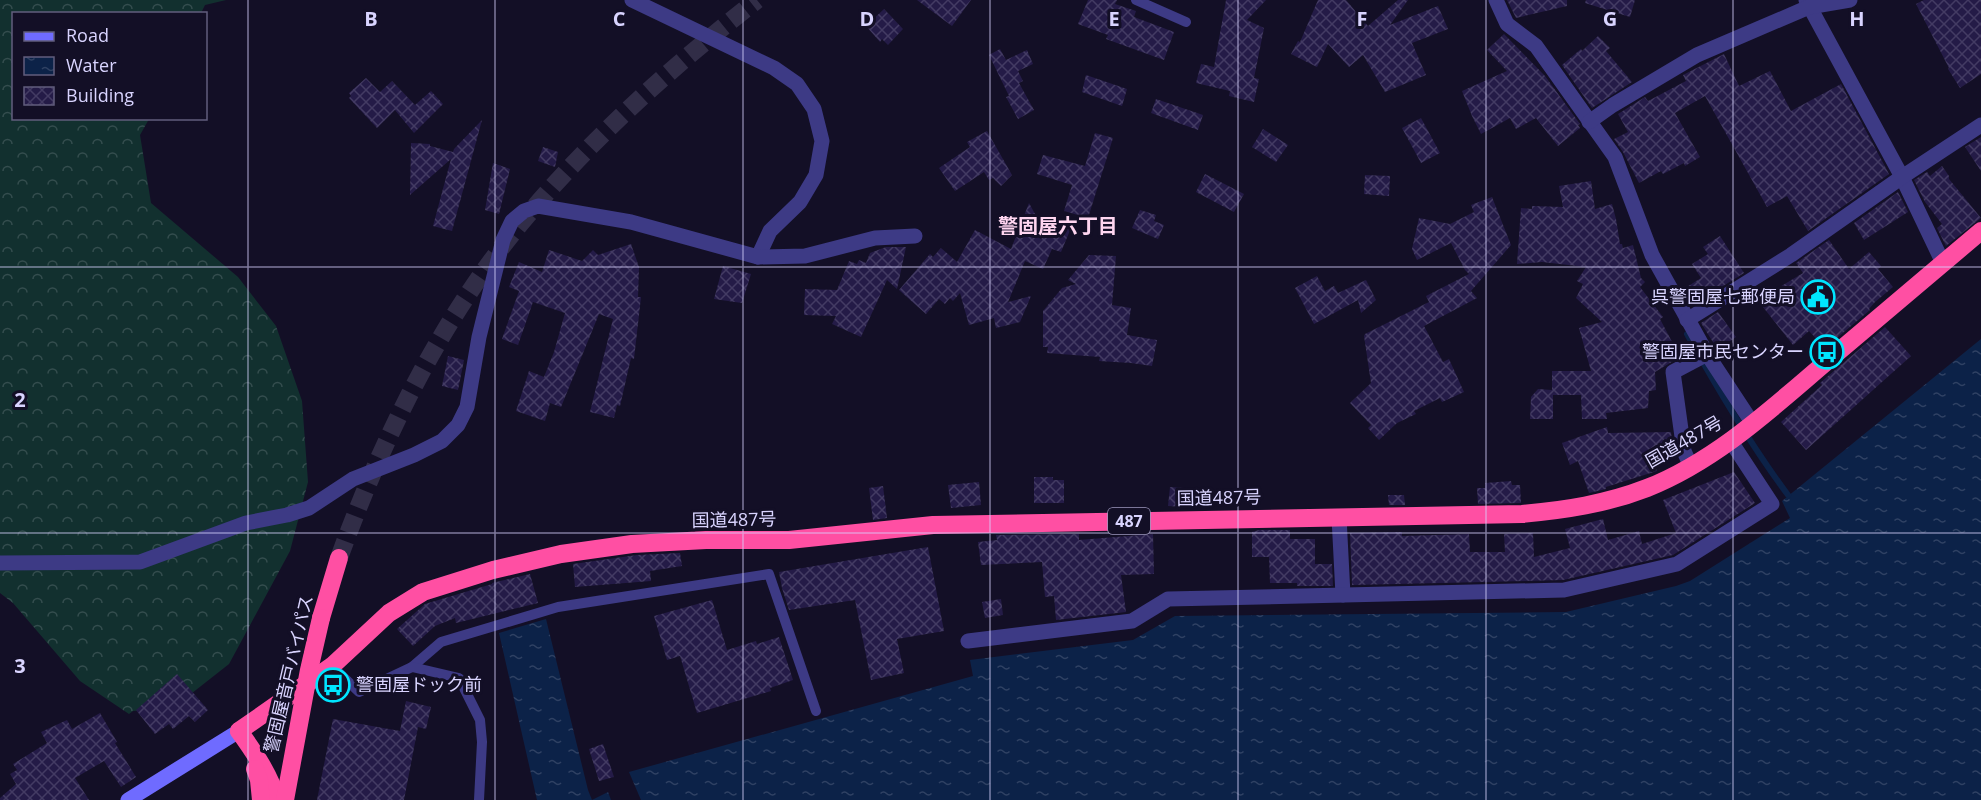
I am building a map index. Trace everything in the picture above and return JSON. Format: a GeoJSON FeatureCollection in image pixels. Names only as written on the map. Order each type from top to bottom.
{"type":"FeatureCollection","features":[{"type":"Feature","properties":{"kind":"highway","name":"国道487号"},"geometry":{"type":"LineString","coordinates":[[239,731],[332,666],[389,613],[423,592],[493,570],[561,554],[632,544],[706,540],[789,540],[933,525],[1522,514],[1566,510],[1608,501],[1648,487],[1691,466],[1730,441],[1981,231]]}},
{"type":"Feature","properties":{"kind":"highway","name":"警固屋音戸バイパス"},"geometry":{"type":"LineString","coordinates":[[285,800],[309,670],[321,618],[339,558]]}},
{"type":"Feature","properties":{"kind":"highway"},"geometry":{"type":"LineString","coordinates":[[239,731],[259,780],[261,800]]}},
{"type":"Feature","properties":{"kind":"highway"},"geometry":{"type":"LineString","coordinates":[[239,731],[253,750],[277,800]]}},
{"type":"Feature","properties":{"kind":"street"},"geometry":{"type":"LineString","coordinates":[[632,0],[774,68],[796,84],[814,109],[822,141],[816,175],[800,202],[770,231],[758,257]]}},
{"type":"Feature","properties":{"kind":"street"},"geometry":{"type":"LineString","coordinates":[[1496,0],[1507,24],[1536,46],[1615,157],[1652,255],[1707,354],[1753,424]]}},
{"type":"Feature","properties":{"kind":"street"},"geometry":{"type":"LineString","coordinates":[[1589,122],[1697,55],[1808,4],[1850,0]]}},
{"type":"Feature","properties":{"kind":"street"},"geometry":{"type":"LineString","coordinates":[[1808,4],[1902,177],[1943,263]]}},
{"type":"Feature","properties":{"kind":"street"},"geometry":{"type":"LineString","coordinates":[[1687,320],[1791,255],[1981,125]]}},
{"type":"Feature","properties":{"kind":"street"},"geometry":{"type":"LineString","coordinates":[[0,563],[140,562],[246,523],[309,508],[353,479],[414,455],[442,441],[458,425],[467,407],[479,337],[503,240],[513,221],[524,211],[538,206],[631,222],[758,257],[805,256],[875,238],[915,236]]}},
{"type":"Feature","properties":{"kind":"street"},"geometry":{"type":"LineString","coordinates":[[1691,466],[1684,451],[1673,372],[1707,354]]}},
{"type":"Feature","properties":{"kind":"street"},"geometry":{"type":"LineString","coordinates":[[968,641],[1132,621],[1168,599],[1564,590],[1677,564],[1772,504],[1730,441]]}},
{"type":"Feature","properties":{"kind":"street"},"geometry":{"type":"LineString","coordinates":[[1339,517],[1343,595]]}},
{"type":"Feature","properties":{"kind":"street"},"geometry":{"type":"LineString","coordinates":[[128,800],[239,731]]}},
{"type":"Feature","properties":{"kind":"lane"},"geometry":{"type":"LineString","coordinates":[[1136,0],[1186,22]]}},
{"type":"Feature","properties":{"kind":"lane"},"geometry":{"type":"LineString","coordinates":[[332,666],[359,692],[412,667],[441,642],[558,607],[769,574],[816,711]]}},
{"type":"Feature","properties":{"kind":"lane"},"geometry":{"type":"LineString","coordinates":[[412,667],[459,678],[480,720],[482,742],[479,800]]}},
{"type":"Feature","properties":{"kind":"green space"},"geometry":{"type":"Polygon","coordinates":[[[0,0],[226,0],[205,5],[202,12],[12,12],[12,120],[148,120],[140,135],[151,203],[238,277],[276,326],[302,401],[308,482],[290,551],[229,664],[173,708],[133,711],[129,714],[80,681],[13,603],[0,593],[0,0]]]}},
{"type":"Feature","properties":{"kind":"water"},"geometry":{"type":"Polygon","coordinates":[[[1981,339],[1981,800],[641,800],[629,772],[973,676],[970,660],[1133,640],[1175,616],[1566,612],[1676,586],[1690,581],[1790,518],[1782,501],[1981,339]]]}},
{"type":"Feature","properties":{"kind":"water"},"geometry":{"type":"Polygon","coordinates":[[[546,619],[592,800],[537,800],[499,633],[546,619]]]}},
{"type":"Feature","properties":{"kind":"water"},"geometry":{"type":"Polygon","coordinates":[[[608,792],[611,800],[592,800],[608,792]]]}},
{"type":"Feature","properties":{"kind":"building"},"geometry":{"type":"Polygon","coordinates":[[[917,0],[971,0],[952,26],[917,0]]]}},
{"type":"Feature","properties":{"kind":"building"},"geometry":{"type":"Polygon","coordinates":[[[1088,0],[1117,0],[1115,4],[1136,11],[1134,17],[1174,32],[1164,60],[1106,39],[1108,35],[1078,24],[1088,0]]]}},
{"type":"Feature","properties":{"kind":"building"},"geometry":{"type":"Polygon","coordinates":[[[1226,0],[1266,0],[1247,20],[1264,28],[1254,78],[1259,79],[1254,102],[1229,96],[1230,91],[1196,83],[1201,64],[1214,67],[1226,0]]]}},
{"type":"Feature","properties":{"kind":"building"},"geometry":{"type":"Polygon","coordinates":[[[1318,0],[1346,0],[1368,26],[1398,0],[1408,0],[1390,25],[1438,6],[1448,29],[1412,43],[1426,75],[1385,92],[1363,55],[1349,67],[1328,44],[1317,67],[1291,54],[1298,41],[1300,42],[1318,0]]]}},
{"type":"Feature","properties":{"kind":"building"},"geometry":{"type":"Polygon","coordinates":[[[1507,0],[1567,0],[1567,6],[1516,18],[1507,0]]]}},
{"type":"Feature","properties":{"kind":"building"},"geometry":{"type":"Polygon","coordinates":[[[1586,0],[1635,0],[1630,17],[1585,3],[1586,0]]]}},
{"type":"Feature","properties":{"kind":"building"},"geometry":{"type":"Polygon","coordinates":[[[1924,0],[1981,0],[1981,74],[1960,88],[1948,69],[1916,4],[1924,0]]]}},
{"type":"Feature","properties":{"kind":"building"},"geometry":{"type":"Polygon","coordinates":[[[884,9],[903,29],[888,45],[882,39],[880,42],[866,26],[884,9]]]}},
{"type":"Feature","properties":{"kind":"building"},"geometry":{"type":"Polygon","coordinates":[[[1504,34],[1545,76],[1580,124],[1578,125],[1580,128],[1558,146],[1536,118],[1516,129],[1510,118],[1481,134],[1472,116],[1462,91],[1507,71],[1487,50],[1504,34]]]}},
{"type":"Feature","properties":{"kind":"building"},"geometry":{"type":"Polygon","coordinates":[[[1598,36],[1610,48],[1606,51],[1632,82],[1592,108],[1562,65],[1598,36]]]}},
{"type":"Feature","properties":{"kind":"building"},"geometry":{"type":"Polygon","coordinates":[[[1000,49],[1006,60],[1027,50],[1033,64],[1018,71],[1023,81],[1019,83],[1034,110],[1018,119],[1006,97],[1009,96],[989,55],[1000,49]]]}},
{"type":"Feature","properties":{"kind":"building"},"geometry":{"type":"Polygon","coordinates":[[[1724,54],[1739,86],[1770,71],[1791,111],[1841,84],[1889,174],[1808,231],[1787,196],[1767,207],[1705,96],[1675,113],[1700,157],[1685,166],[1684,163],[1663,174],[1661,171],[1639,183],[1614,139],[1628,132],[1618,114],[1645,97],[1648,101],[1686,81],[1683,75],[1724,54]]]}},
{"type":"Feature","properties":{"kind":"building"},"geometry":{"type":"Polygon","coordinates":[[[1086,75],[1127,89],[1122,106],[1082,92],[1086,75]]]}},
{"type":"Feature","properties":{"kind":"building"},"geometry":{"type":"Polygon","coordinates":[[[366,78],[380,92],[392,81],[415,105],[431,91],[443,104],[414,133],[395,110],[377,128],[349,98],[351,96],[349,93],[366,78]]]}},
{"type":"Feature","properties":{"kind":"building"},"geometry":{"type":"Polygon","coordinates":[[[1156,99],[1203,115],[1198,130],[1151,113],[1156,99]]]}},
{"type":"Feature","properties":{"kind":"building"},"geometry":{"type":"Polygon","coordinates":[[[1421,118],[1440,153],[1421,163],[1402,128],[1421,118]]]}},
{"type":"Feature","properties":{"kind":"building"},"geometry":{"type":"Polygon","coordinates":[[[482,120],[452,231],[433,226],[451,159],[410,195],[411,143],[430,144],[430,146],[453,152],[482,120]]]}},
{"type":"Feature","properties":{"kind":"building"},"geometry":{"type":"Polygon","coordinates":[[[1263,129],[1288,145],[1276,162],[1252,147],[1263,129]]]}},
{"type":"Feature","properties":{"kind":"building"},"geometry":{"type":"Polygon","coordinates":[[[987,131],[1012,175],[1001,186],[993,178],[989,180],[984,172],[955,191],[939,168],[970,147],[967,142],[987,131]]]}},
{"type":"Feature","properties":{"kind":"building"},"geometry":{"type":"Polygon","coordinates":[[[1095,133],[1113,138],[1088,218],[1064,211],[1072,185],[1037,174],[1043,155],[1085,166],[1095,133]]]}},
{"type":"Feature","properties":{"kind":"building"},"geometry":{"type":"Polygon","coordinates":[[[1981,137],[1981,171],[1965,147],[1981,137]]]}},
{"type":"Feature","properties":{"kind":"building"},"geometry":{"type":"Polygon","coordinates":[[[543,147],[558,152],[555,167],[538,161],[543,147]]]}},
{"type":"Feature","properties":{"kind":"building"},"geometry":{"type":"Polygon","coordinates":[[[493,163],[510,169],[499,214],[485,210],[493,163]]]}},
{"type":"Feature","properties":{"kind":"building"},"geometry":{"type":"Polygon","coordinates":[[[1942,166],[1949,179],[1981,218],[1946,246],[1937,228],[1942,224],[1925,202],[1914,180],[1927,172],[1930,176],[1942,166]]]}},
{"type":"Feature","properties":{"kind":"building"},"geometry":{"type":"Polygon","coordinates":[[[1205,174],[1244,194],[1234,212],[1196,192],[1205,174]]]}},
{"type":"Feature","properties":{"kind":"building"},"geometry":{"type":"Polygon","coordinates":[[[1365,175],[1390,176],[1389,196],[1364,194],[1365,175]]]}},
{"type":"Feature","properties":{"kind":"building"},"geometry":{"type":"Polygon","coordinates":[[[1591,181],[1595,209],[1612,204],[1620,244],[1623,248],[1633,245],[1641,278],[1645,282],[1640,287],[1663,317],[1660,319],[1680,357],[1655,372],[1656,390],[1649,391],[1648,408],[1606,413],[1607,419],[1582,419],[1581,395],[1553,395],[1553,419],[1530,419],[1531,397],[1538,389],[1552,390],[1552,371],[1591,371],[1579,328],[1602,322],[1576,298],[1583,284],[1577,281],[1586,267],[1542,262],[1517,264],[1521,208],[1563,207],[1559,186],[1591,181]]]}},
{"type":"Feature","properties":{"kind":"building"},"geometry":{"type":"Polygon","coordinates":[[[1898,192],[1908,212],[1864,240],[1854,223],[1898,192]]]}},
{"type":"Feature","properties":{"kind":"building"},"geometry":{"type":"Polygon","coordinates":[[[1492,197],[1511,245],[1471,291],[1477,298],[1424,326],[1443,362],[1449,359],[1464,392],[1442,402],[1440,398],[1414,411],[1416,414],[1397,423],[1379,440],[1368,428],[1371,425],[1350,403],[1371,383],[1364,336],[1429,302],[1426,296],[1469,274],[1451,243],[1417,260],[1412,249],[1419,218],[1450,224],[1474,212],[1471,205],[1492,197]]]}},
{"type":"Feature","properties":{"kind":"building"},"geometry":{"type":"Polygon","coordinates":[[[1029,203],[1035,214],[1071,228],[1061,252],[1052,249],[1043,269],[1025,261],[1008,302],[1031,296],[1020,322],[996,328],[994,318],[969,325],[960,293],[953,301],[950,298],[945,304],[939,299],[926,314],[899,290],[930,254],[933,257],[941,248],[957,262],[975,230],[1011,249],[1029,203]]]}},
{"type":"Feature","properties":{"kind":"building"},"geometry":{"type":"Polygon","coordinates":[[[1140,210],[1156,215],[1154,221],[1164,225],[1158,239],[1132,228],[1140,210]]]}},
{"type":"Feature","properties":{"kind":"building"},"geometry":{"type":"Polygon","coordinates":[[[1720,236],[1744,273],[1691,306],[1682,290],[1701,278],[1692,264],[1708,254],[1703,247],[1720,236]]]}},
{"type":"Feature","properties":{"kind":"building"},"geometry":{"type":"Polygon","coordinates":[[[1829,240],[1849,269],[1869,252],[1881,266],[1878,269],[1893,287],[1825,348],[1809,331],[1793,345],[1759,302],[1803,273],[1796,263],[1829,240]]]}},
{"type":"Feature","properties":{"kind":"building"},"geometry":{"type":"Polygon","coordinates":[[[631,244],[639,267],[638,297],[641,297],[634,359],[631,358],[620,406],[617,405],[614,418],[590,412],[613,319],[599,314],[561,407],[550,403],[545,421],[516,411],[529,371],[544,377],[565,313],[533,302],[518,345],[502,339],[519,291],[509,287],[519,262],[542,272],[549,250],[582,261],[593,250],[598,255],[631,244]]]}},
{"type":"Feature","properties":{"kind":"building"},"geometry":{"type":"Polygon","coordinates":[[[886,247],[906,247],[897,289],[887,280],[861,337],[832,324],[836,316],[804,315],[805,289],[837,290],[849,261],[857,264],[859,260],[866,263],[870,253],[886,247]]]}},
{"type":"Feature","properties":{"kind":"building"},"geometry":{"type":"Polygon","coordinates":[[[1089,255],[1116,256],[1112,305],[1131,308],[1127,335],[1157,340],[1152,366],[1099,361],[1100,357],[1047,353],[1048,347],[1043,347],[1043,311],[1062,288],[1076,284],[1068,280],[1089,255]]]}},
{"type":"Feature","properties":{"kind":"building"},"geometry":{"type":"Polygon","coordinates":[[[723,266],[751,274],[742,303],[714,299],[723,266]]]}},
{"type":"Feature","properties":{"kind":"building"},"geometry":{"type":"Polygon","coordinates":[[[1317,276],[1325,291],[1334,286],[1338,293],[1366,280],[1376,300],[1361,313],[1358,300],[1314,324],[1295,288],[1317,276]]]}},
{"type":"Feature","properties":{"kind":"building"},"geometry":{"type":"Polygon","coordinates":[[[1718,312],[1736,337],[1722,347],[1716,347],[1701,323],[1718,312]]]}},
{"type":"Feature","properties":{"kind":"building"},"geometry":{"type":"Polygon","coordinates":[[[1885,327],[1911,356],[1806,450],[1781,422],[1822,385],[1820,383],[1885,327]]]}},
{"type":"Feature","properties":{"kind":"building"},"geometry":{"type":"Polygon","coordinates":[[[448,356],[464,360],[458,390],[442,386],[448,356]]]}},
{"type":"Feature","properties":{"kind":"building"},"geometry":{"type":"Polygon","coordinates":[[[1607,427],[1608,433],[1671,432],[1673,449],[1650,450],[1657,471],[1589,493],[1578,461],[1570,465],[1562,443],[1607,427]]]}},
{"type":"Feature","properties":{"kind":"building"},"geometry":{"type":"Polygon","coordinates":[[[1734,472],[1755,503],[1673,555],[1563,580],[1352,585],[1350,533],[1402,532],[1402,536],[1469,534],[1470,552],[1505,552],[1504,534],[1533,533],[1534,557],[1570,548],[1565,529],[1603,519],[1608,540],[1639,531],[1642,544],[1676,533],[1663,500],[1734,472]]]}},
{"type":"Feature","properties":{"kind":"building"},"geometry":{"type":"Polygon","coordinates":[[[1034,477],[1053,477],[1053,480],[1064,480],[1064,503],[1034,503],[1034,477]]]}},
{"type":"Feature","properties":{"kind":"building"},"geometry":{"type":"Polygon","coordinates":[[[1511,481],[1512,485],[1520,485],[1521,503],[1478,504],[1477,488],[1485,488],[1485,483],[1511,481]]]}},
{"type":"Feature","properties":{"kind":"building"},"geometry":{"type":"Polygon","coordinates":[[[979,482],[981,505],[951,508],[948,485],[979,482]]]}},
{"type":"Feature","properties":{"kind":"building"},"geometry":{"type":"Polygon","coordinates":[[[883,486],[887,518],[873,520],[869,488],[883,486]]]}},
{"type":"Feature","properties":{"kind":"building"},"geometry":{"type":"Polygon","coordinates":[[[1170,487],[1184,488],[1183,507],[1168,506],[1170,487]]]}},
{"type":"Feature","properties":{"kind":"building"},"geometry":{"type":"Polygon","coordinates":[[[1388,495],[1404,495],[1405,505],[1389,505],[1388,495]]]}},
{"type":"Feature","properties":{"kind":"building"},"geometry":{"type":"Polygon","coordinates":[[[1290,530],[1290,539],[1315,539],[1315,564],[1332,564],[1333,586],[1270,583],[1269,557],[1252,557],[1252,532],[1290,530]]]}},
{"type":"Feature","properties":{"kind":"building"},"geometry":{"type":"Polygon","coordinates":[[[1079,534],[1079,540],[1153,534],[1154,574],[1121,575],[1126,612],[1056,620],[1054,596],[1045,597],[1042,562],[981,565],[978,542],[997,540],[996,535],[1079,534]]]}},
{"type":"Feature","properties":{"kind":"building"},"geometry":{"type":"Polygon","coordinates":[[[928,547],[944,631],[897,639],[904,673],[871,680],[855,600],[789,610],[779,572],[928,547]]]}},
{"type":"Feature","properties":{"kind":"building"},"geometry":{"type":"Polygon","coordinates":[[[680,553],[682,566],[650,571],[651,581],[575,587],[573,564],[637,555],[680,553]]]}},
{"type":"Feature","properties":{"kind":"building"},"geometry":{"type":"Polygon","coordinates":[[[530,574],[538,603],[456,623],[455,618],[435,626],[413,646],[397,629],[425,604],[530,574]]]}},
{"type":"Feature","properties":{"kind":"building"},"geometry":{"type":"Polygon","coordinates":[[[1001,599],[1003,615],[985,618],[982,602],[1001,599]]]}},
{"type":"Feature","properties":{"kind":"building"},"geometry":{"type":"Polygon","coordinates":[[[712,600],[727,650],[779,637],[793,680],[770,688],[771,691],[697,713],[680,656],[667,660],[654,616],[712,600]]]}},
{"type":"Feature","properties":{"kind":"building"},"geometry":{"type":"Polygon","coordinates":[[[177,674],[208,710],[195,722],[189,716],[173,729],[169,724],[155,734],[136,710],[177,674]]]}},
{"type":"Feature","properties":{"kind":"building"},"geometry":{"type":"Polygon","coordinates":[[[406,701],[431,707],[426,729],[418,727],[404,800],[317,800],[333,719],[400,731],[406,701]]]}},
{"type":"Feature","properties":{"kind":"building"},"geometry":{"type":"Polygon","coordinates":[[[100,713],[136,777],[121,787],[104,761],[75,778],[89,800],[0,800],[16,784],[10,774],[17,770],[13,764],[47,743],[41,732],[67,720],[72,729],[100,713]]]}},
{"type":"Feature","properties":{"kind":"building"},"geometry":{"type":"Polygon","coordinates":[[[603,744],[614,777],[599,781],[589,749],[603,744]]]}},
{"type":"Feature","properties":{"kind":"waterway"},"geometry":{"type":"LineString","coordinates":[[1687,334],[1735,416],[1788,495]]}},
{"type":"Feature","properties":{"kind":"tunnel"},"geometry":{"type":"LineString","coordinates":[[339,558],[395,423],[442,336],[496,255],[552,187],[607,130],[665,76],[757,0]]}},
{"type":"Feature","properties":{"kind":"place","name":"呉警固屋七郵便局"},"geometry":{"type":"Point","coordinates":[1818,297]}},
{"type":"Feature","properties":{"kind":"place","name":"警固屋市民センター"},"geometry":{"type":"Point","coordinates":[1827,352]}},
{"type":"Feature","properties":{"kind":"place","name":"警固屋ドック前"},"geometry":{"type":"Point","coordinates":[333,685]}},
{"type":"Feature","properties":{"kind":"district","name":"警固屋六丁目"},"geometry":{"type":"Point","coordinates":[1058,226]}}]}
